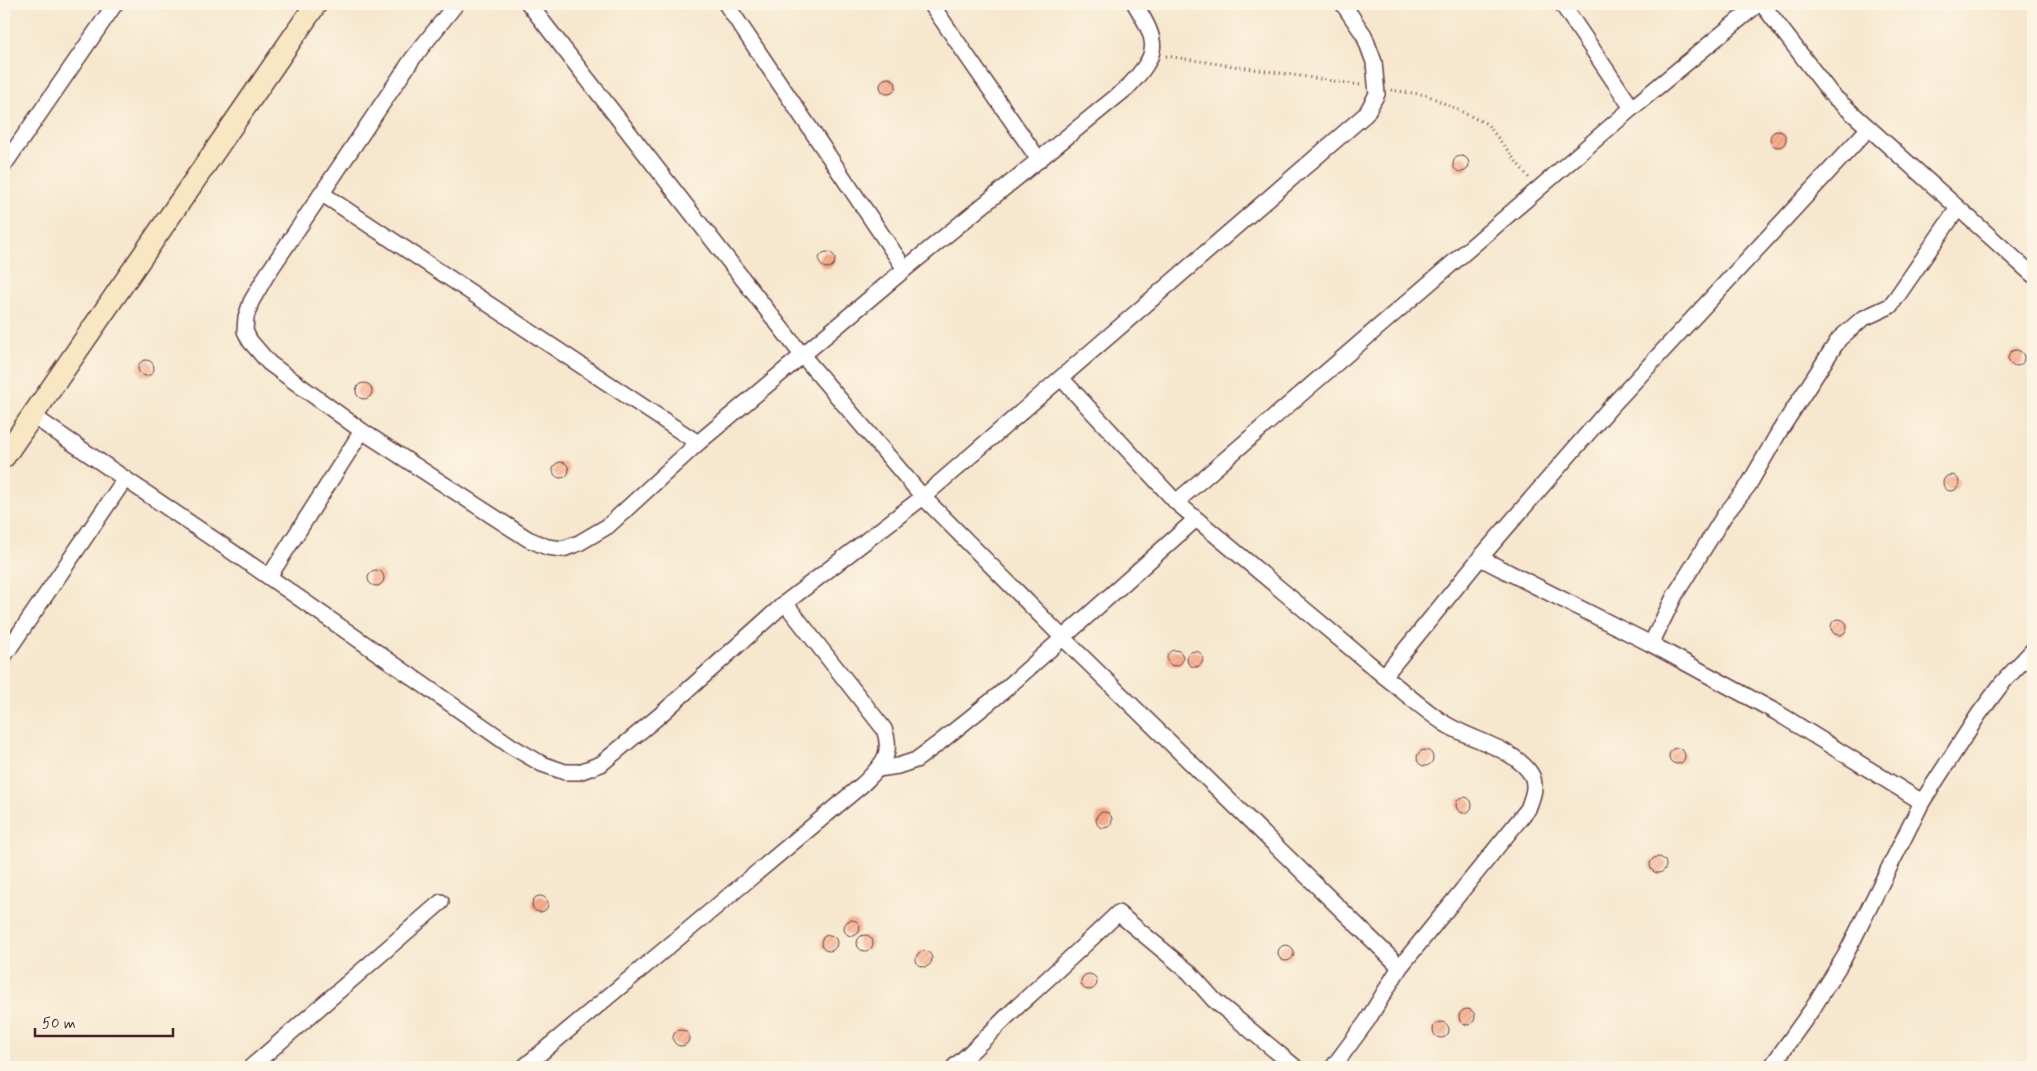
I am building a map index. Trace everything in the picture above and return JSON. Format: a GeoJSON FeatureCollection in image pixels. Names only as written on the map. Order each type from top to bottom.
{"type":"FeatureCollection","features":[{"type":"Feature","properties":{"kind":"street"},"geometry":{"type":"LineString","coordinates":[[4,164],[115,4]]}},
{"type":"Feature","properties":{"kind":"street"},"geometry":{"type":"LineString","coordinates":[[4,458],[316,4]]}},
{"type":"Feature","properties":{"kind":"street"},"geometry":{"type":"LineString","coordinates":[[456,4],[413,58],[320,193],[260,285],[246,317],[245,331],[259,353],[269,363],[362,431],[528,538],[555,549],[570,547],[608,526],[698,443],[802,355],[1128,87],[1148,63],[1153,54],[1154,45],[1144,20],[1134,4]]}},
{"type":"Feature","properties":{"kind":"street"},"geometry":{"type":"LineString","coordinates":[[529,4],[802,355],[923,496],[1062,637],[1400,967]]}},
{"type":"Feature","properties":{"kind":"street"},"geometry":{"type":"LineString","coordinates":[[726,4],[905,269]]}},
{"type":"Feature","properties":{"kind":"street"},"geometry":{"type":"LineString","coordinates":[[931,4],[1039,160]]}},
{"type":"Feature","properties":{"kind":"street"},"geometry":{"type":"LineString","coordinates":[[33,416],[269,577],[511,746],[542,764],[565,772],[579,772],[601,764],[659,716],[785,603],[923,496],[1366,114],[1377,94],[1374,62],[1364,35],[1343,4]]}},
{"type":"Feature","properties":{"kind":"street"},"geometry":{"type":"LineString","coordinates":[[1562,4],[1632,108]]}},
{"type":"Feature","properties":{"kind":"street"},"geometry":{"type":"LineString","coordinates":[[1176,502],[1632,108],[1760,4],[1832,95],[2033,275]]}},
{"type":"Feature","properties":{"kind":"street"},"geometry":{"type":"LineString","coordinates":[[1384,676],[1480,558],[1608,410],[1869,128]]}},
{"type":"Feature","properties":{"kind":"street"},"geometry":{"type":"LineString","coordinates":[[320,193],[698,443]]}},
{"type":"Feature","properties":{"kind":"street"},"geometry":{"type":"LineString","coordinates":[[1651,644],[1685,580],[1724,516],[1748,486],[1779,432],[1839,339],[1862,320],[1890,306],[1958,208]]}},
{"type":"Feature","properties":{"kind":"street"},"geometry":{"type":"LineString","coordinates":[[1061,378],[1176,502],[1384,676],[1445,724],[1466,736],[1500,749],[1520,762],[1531,774],[1535,783],[1528,809],[1400,967],[1367,1021],[1333,1067]]}},
{"type":"Feature","properties":{"kind":"street"},"geometry":{"type":"LineString","coordinates":[[269,577],[362,431]]}},
{"type":"Feature","properties":{"kind":"street"},"geometry":{"type":"LineString","coordinates":[[4,656],[125,479]]}},
{"type":"Feature","properties":{"kind":"street"},"geometry":{"type":"LineString","coordinates":[[878,769],[916,760],[1001,693],[1196,519]]}},
{"type":"Feature","properties":{"kind":"street"},"geometry":{"type":"LineString","coordinates":[[1480,558],[1651,644],[1776,712],[1922,802]]}},
{"type":"Feature","properties":{"kind":"street"},"geometry":{"type":"LineString","coordinates":[[524,1067],[863,784],[878,769],[888,750],[888,740],[884,729],[785,603]]}},
{"type":"Feature","properties":{"kind":"street"},"geometry":{"type":"LineString","coordinates":[[1771,1067],[1813,1008],[1845,956],[1922,802],[1979,714],[2003,682],[2033,650]]}},
{"type":"Feature","properties":{"kind":"street"},"geometry":{"type":"LineString","coordinates":[[251,1067],[441,902]]}},
{"type":"Feature","properties":{"kind":"street"},"geometry":{"type":"LineString","coordinates":[[954,1067],[1118,913],[1189,972],[1214,1000],[1294,1067]]}},
{"type":"Feature","properties":{"kind":"building"},"geometry":{"type":"Polygon","coordinates":[[[888,78],[896,86],[888,94],[880,86],[888,78]]]}},
{"type":"Feature","properties":{"kind":"building"},"geometry":{"type":"Polygon","coordinates":[[[1778,131],[1786,139],[1778,147],[1770,139],[1778,131]]]}},
{"type":"Feature","properties":{"kind":"building"},"geometry":{"type":"Polygon","coordinates":[[[1461,156],[1469,164],[1461,172],[1453,164],[1461,156]]]}},
{"type":"Feature","properties":{"kind":"building"},"geometry":{"type":"Polygon","coordinates":[[[827,252],[835,260],[827,268],[819,260],[827,252]]]}},
{"type":"Feature","properties":{"kind":"building"},"geometry":{"type":"Polygon","coordinates":[[[2016,350],[2024,358],[2016,366],[2008,358],[2016,350]]]}},
{"type":"Feature","properties":{"kind":"building"},"geometry":{"type":"Polygon","coordinates":[[[146,360],[154,368],[146,376],[138,368],[146,360]]]}},
{"type":"Feature","properties":{"kind":"building"},"geometry":{"type":"Polygon","coordinates":[[[364,383],[372,391],[364,399],[356,391],[364,383]]]}},
{"type":"Feature","properties":{"kind":"building"},"geometry":{"type":"Polygon","coordinates":[[[561,462],[569,470],[561,478],[553,470],[561,462]]]}},
{"type":"Feature","properties":{"kind":"building"},"geometry":{"type":"Polygon","coordinates":[[[1951,475],[1959,483],[1951,491],[1943,483],[1951,475]]]}},
{"type":"Feature","properties":{"kind":"building"},"geometry":{"type":"Polygon","coordinates":[[[376,570],[384,578],[376,586],[368,578],[376,570]]]}},
{"type":"Feature","properties":{"kind":"building"},"geometry":{"type":"Polygon","coordinates":[[[1839,619],[1847,627],[1839,635],[1831,627],[1839,619]]]}},
{"type":"Feature","properties":{"kind":"building"},"geometry":{"type":"Polygon","coordinates":[[[1175,650],[1183,658],[1175,666],[1167,658],[1175,650]]]}},
{"type":"Feature","properties":{"kind":"building"},"geometry":{"type":"Polygon","coordinates":[[[1195,651],[1203,659],[1195,667],[1187,659],[1195,651]]]}},
{"type":"Feature","properties":{"kind":"building"},"geometry":{"type":"Polygon","coordinates":[[[1677,748],[1685,756],[1677,764],[1669,756],[1677,748]]]}},
{"type":"Feature","properties":{"kind":"building"},"geometry":{"type":"Polygon","coordinates":[[[1425,750],[1433,758],[1425,766],[1417,758],[1425,750]]]}},
{"type":"Feature","properties":{"kind":"building"},"geometry":{"type":"Polygon","coordinates":[[[1464,797],[1472,805],[1464,813],[1456,805],[1464,797]]]}},
{"type":"Feature","properties":{"kind":"building"},"geometry":{"type":"Polygon","coordinates":[[[1104,812],[1112,820],[1104,828],[1096,820],[1104,812]]]}},
{"type":"Feature","properties":{"kind":"building"},"geometry":{"type":"Polygon","coordinates":[[[1658,857],[1666,865],[1658,873],[1650,865],[1658,857]]]}},
{"type":"Feature","properties":{"kind":"building"},"geometry":{"type":"Polygon","coordinates":[[[540,896],[548,904],[540,912],[532,904],[540,896]]]}},
{"type":"Feature","properties":{"kind":"building"},"geometry":{"type":"Polygon","coordinates":[[[852,920],[860,928],[852,936],[844,928],[852,920]]]}},
{"type":"Feature","properties":{"kind":"building"},"geometry":{"type":"Polygon","coordinates":[[[829,935],[837,943],[829,951],[821,943],[829,935]]]}},
{"type":"Feature","properties":{"kind":"building"},"geometry":{"type":"Polygon","coordinates":[[[865,935],[873,943],[865,951],[857,943],[865,935]]]}},
{"type":"Feature","properties":{"kind":"building"},"geometry":{"type":"Polygon","coordinates":[[[1286,945],[1294,953],[1286,961],[1278,953],[1286,945]]]}},
{"type":"Feature","properties":{"kind":"building"},"geometry":{"type":"Polygon","coordinates":[[[924,951],[932,959],[924,967],[916,959],[924,951]]]}},
{"type":"Feature","properties":{"kind":"building"},"geometry":{"type":"Polygon","coordinates":[[[1089,974],[1097,982],[1089,990],[1081,982],[1089,974]]]}},
{"type":"Feature","properties":{"kind":"building"},"geometry":{"type":"Polygon","coordinates":[[[1467,1009],[1475,1017],[1467,1025],[1459,1017],[1467,1009]]]}},
{"type":"Feature","properties":{"kind":"building"},"geometry":{"type":"Polygon","coordinates":[[[1441,1022],[1449,1030],[1441,1038],[1433,1030],[1441,1022]]]}},
{"type":"Feature","properties":{"kind":"building"},"geometry":{"type":"Polygon","coordinates":[[[681,1030],[689,1038],[681,1046],[673,1038],[681,1030]]]}}]}
